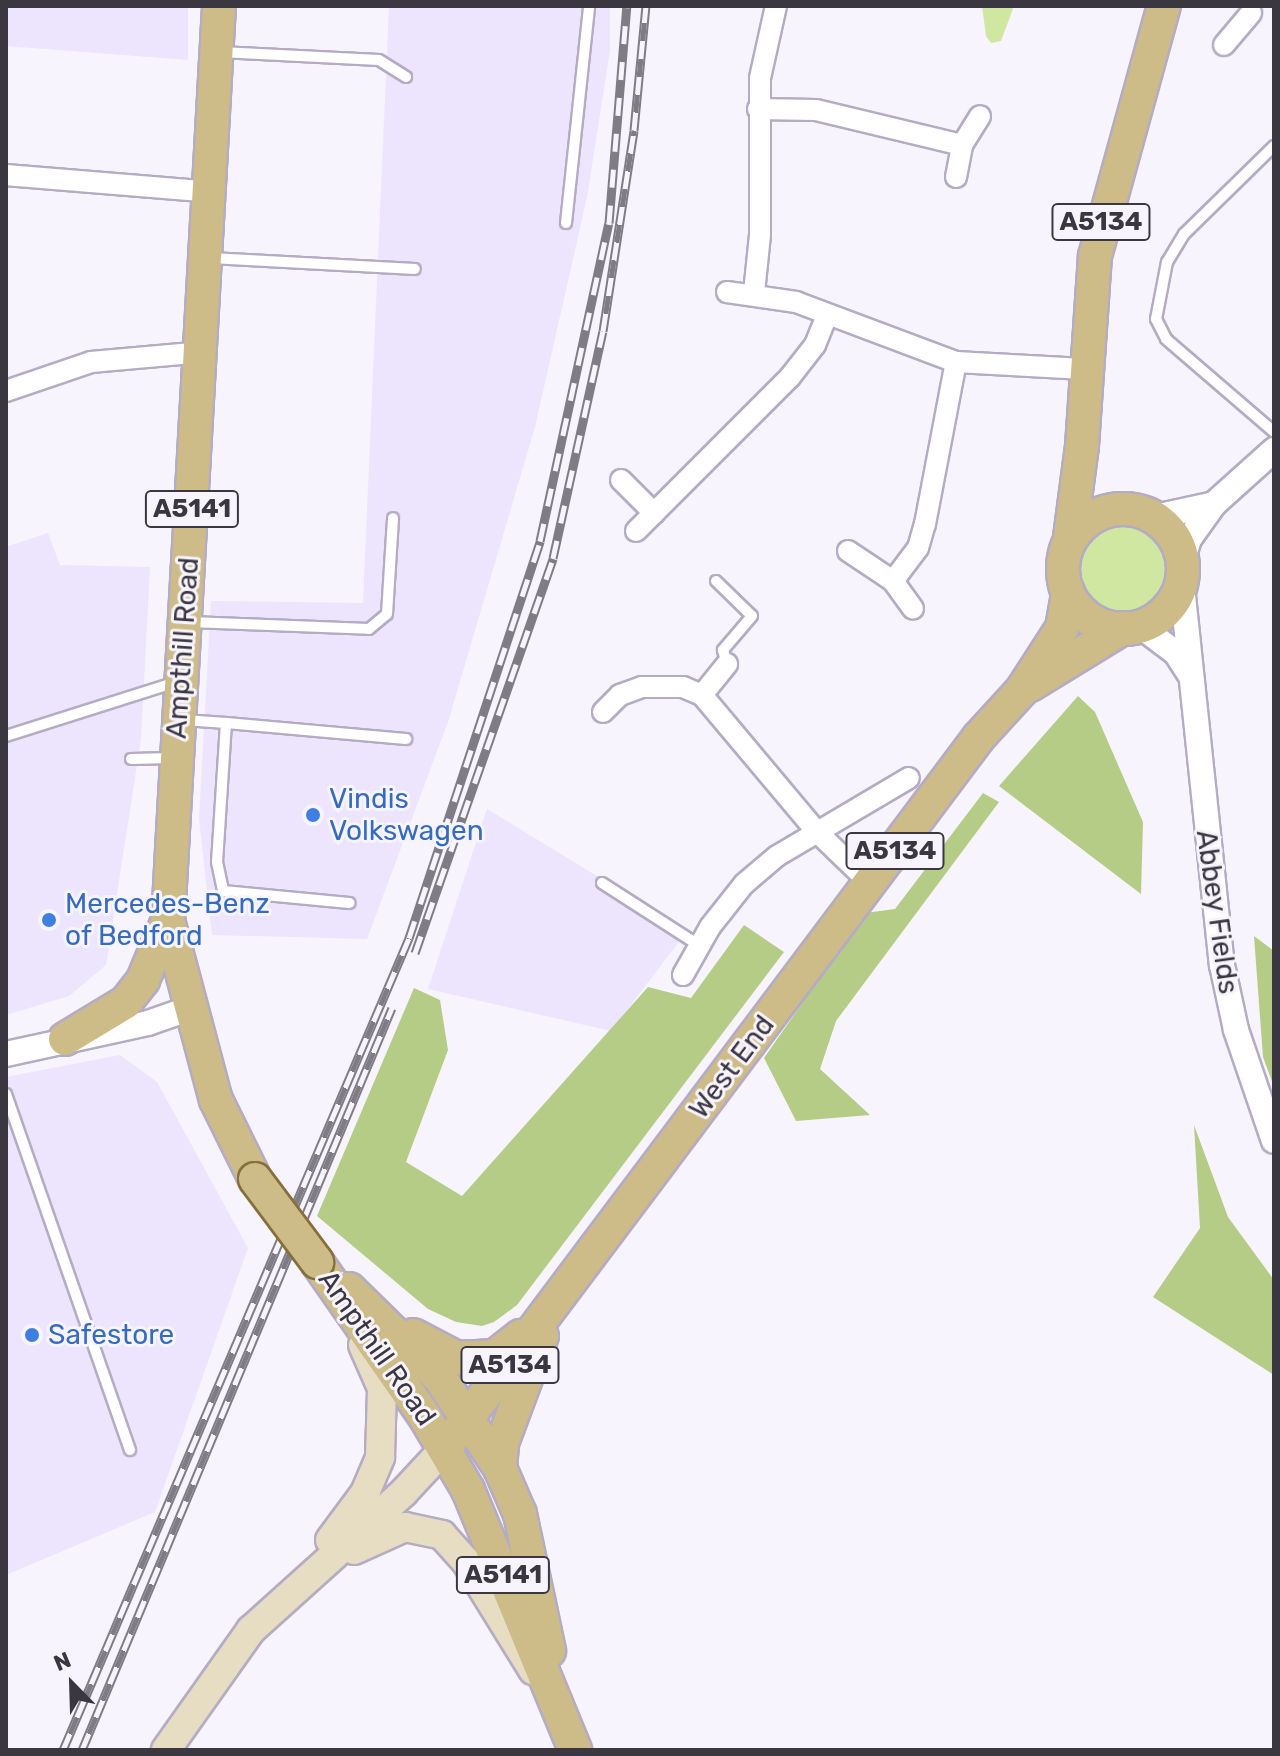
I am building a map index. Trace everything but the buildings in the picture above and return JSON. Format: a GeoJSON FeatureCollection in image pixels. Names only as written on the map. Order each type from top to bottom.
{"type":"FeatureCollection","features":[{"type":"Feature","properties":{"kind":"main road","name":"Ampthill Road"},"geometry":{"type":"LineString","coordinates":[[166,1750],[242,1641],[298,1582],[403,1493],[445,1448],[317,1262],[255,1179],[216,1100],[188,1009],[168,920],[175,758],[204,352],[219,6]]}},
{"type":"Feature","properties":{"kind":"main road","name":"A5134"},"geometry":{"type":"LineString","coordinates":[[1068,593],[1063,559],[1070,537],[1082,446],[1084,369],[1099,232],[1164,6]]}},
{"type":"Feature","properties":{"kind":"main road","name":"A5134"},"geometry":{"type":"LineString","coordinates":[[1082,446],[1100,489],[1122,509]]}},
{"type":"Feature","properties":{"kind":"main road"},"geometry":{"type":"LineString","coordinates":[[1070,537],[1088,520],[1122,509],[1155,517],[1173,537],[1182,574]]}},
{"type":"Feature","properties":{"kind":"main road","name":"A5134"},"geometry":{"type":"LineString","coordinates":[[1131,627],[1167,611],[1182,574]]}},
{"type":"Feature","properties":{"kind":"main road"},"geometry":{"type":"LineString","coordinates":[[1068,593],[1090,620],[1131,627]]}},
{"type":"Feature","properties":{"kind":"main road","name":"West End"},"geometry":{"type":"LineString","coordinates":[[445,1448],[979,737],[1022,690],[1062,628],[1068,593]]}},
{"type":"Feature","properties":{"kind":"main road","name":"West End"},"geometry":{"type":"LineString","coordinates":[[1022,690],[1131,627]]}},
{"type":"Feature","properties":{"kind":"main road"},"geometry":{"type":"LineString","coordinates":[[65,1039],[126,1002],[143,980],[168,920]]}},
{"type":"Feature","properties":{"kind":"main road","name":"Ampthill Road"},"geometry":{"type":"LineString","coordinates":[[298,1582],[365,1493],[381,1446],[382,1388],[377,1371],[317,1262]]}},
{"type":"Feature","properties":{"kind":"main road"},"geometry":{"type":"LineString","coordinates":[[317,1262],[372,1309],[440,1378],[500,1468],[525,1535],[557,1705]]}},
{"type":"Feature","properties":{"kind":"main road"},"geometry":{"type":"LineString","coordinates":[[372,1309],[457,1358],[495,1356],[551,1310]]}},
{"type":"Feature","properties":{"kind":"main road"},"geometry":{"type":"LineString","coordinates":[[500,1468],[502,1443],[551,1310]]}},
{"type":"Feature","properties":{"kind":"main road","name":"A5141"},"geometry":{"type":"LineString","coordinates":[[445,1448],[468,1490],[575,1750]]}},
{"type":"Feature","properties":{"kind":"main road"},"geometry":{"type":"LineString","coordinates":[[298,1582],[393,1530],[429,1529],[458,1550],[557,1705]]}},
{"type":"Feature","properties":{"kind":"street"},"geometry":{"type":"LineString","coordinates":[[754,293],[760,235],[758,109],[776,6]]}},
{"type":"Feature","properties":{"kind":"street"},"geometry":{"type":"LineString","coordinates":[[1224,45],[1251,8]]}},
{"type":"Feature","properties":{"kind":"street"},"geometry":{"type":"LineString","coordinates":[[758,109],[816,110],[962,145]]}},
{"type":"Feature","properties":{"kind":"street"},"geometry":{"type":"LineString","coordinates":[[956,177],[962,145],[980,116]]}},
{"type":"Feature","properties":{"kind":"street"},"geometry":{"type":"LineString","coordinates":[[6,175],[212,192]]}},
{"type":"Feature","properties":{"kind":"street"},"geometry":{"type":"LineString","coordinates":[[727,292],[754,293],[827,315],[956,362],[1084,369]]}},
{"type":"Feature","properties":{"kind":"street"},"geometry":{"type":"LineString","coordinates":[[636,531],[790,377],[815,345],[827,315]]}},
{"type":"Feature","properties":{"kind":"street"},"geometry":{"type":"LineString","coordinates":[[6,391],[91,362],[204,352]]}},
{"type":"Feature","properties":{"kind":"street"},"geometry":{"type":"LineString","coordinates":[[893,581],[913,557],[925,524],[956,362]]}},
{"type":"Feature","properties":{"kind":"street"},"geometry":{"type":"LineString","coordinates":[[1182,574],[1189,539],[1214,504],[1274,450]]}},
{"type":"Feature","properties":{"kind":"street"},"geometry":{"type":"LineString","coordinates":[[621,480],[654,513]]}},
{"type":"Feature","properties":{"kind":"street"},"geometry":{"type":"LineString","coordinates":[[1155,517],[1214,504]]}},
{"type":"Feature","properties":{"kind":"street"},"geometry":{"type":"LineString","coordinates":[[848,551],[893,581],[913,609]]}},
{"type":"Feature","properties":{"kind":"street","name":"Abbey Fields"},"geometry":{"type":"LineString","coordinates":[[1182,574],[1222,965],[1236,1030],[1274,1141]]}},
{"type":"Feature","properties":{"kind":"street"},"geometry":{"type":"LineString","coordinates":[[1131,627],[1176,653],[1190,675]]}},
{"type":"Feature","properties":{"kind":"street"},"geometry":{"type":"LineString","coordinates":[[702,695],[727,664]]}},
{"type":"Feature","properties":{"kind":"street"},"geometry":{"type":"LineString","coordinates":[[603,712],[620,695],[642,687],[683,687],[702,695],[817,832],[871,884]]}},
{"type":"Feature","properties":{"kind":"street"},"geometry":{"type":"LineString","coordinates":[[683,975],[744,884],[817,832],[909,778]]}},
{"type":"Feature","properties":{"kind":"street"},"geometry":{"type":"LineString","coordinates":[[6,1054],[148,1023],[188,1009]]}},
{"type":"Feature","properties":{"kind":"lane"},"geometry":{"type":"LineString","coordinates":[[566,223],[589,6]]}},
{"type":"Feature","properties":{"kind":"lane"},"geometry":{"type":"LineString","coordinates":[[218,52],[379,60],[406,77]]}},
{"type":"Feature","properties":{"kind":"lane"},"geometry":{"type":"LineString","coordinates":[[1274,146],[1184,234],[1167,262],[1156,319],[1166,339],[1274,432]]}},
{"type":"Feature","properties":{"kind":"lane"},"geometry":{"type":"LineString","coordinates":[[209,258],[415,269]]}},
{"type":"Feature","properties":{"kind":"lane"},"geometry":{"type":"LineString","coordinates":[[184,622],[369,629],[387,614],[393,518]]}},
{"type":"Feature","properties":{"kind":"lane"},"geometry":{"type":"LineString","coordinates":[[716,581],[752,616],[723,650],[727,664]]}},
{"type":"Feature","properties":{"kind":"lane"},"geometry":{"type":"LineString","coordinates":[[6,736],[181,681]]}},
{"type":"Feature","properties":{"kind":"lane"},"geometry":{"type":"LineString","coordinates":[[178,720],[406,739]]}},
{"type":"Feature","properties":{"kind":"lane"},"geometry":{"type":"LineString","coordinates":[[226,723],[217,862],[223,891],[349,903]]}},
{"type":"Feature","properties":{"kind":"lane"},"geometry":{"type":"LineString","coordinates":[[131,759],[175,758]]}},
{"type":"Feature","properties":{"kind":"lane"},"geometry":{"type":"LineString","coordinates":[[602,883],[700,946]]}},
{"type":"Feature","properties":{"kind":"lane"},"geometry":{"type":"LineString","coordinates":[[6,1094],[130,1450]]}},
{"type":"Feature","properties":{"kind":"shaded area"},"geometry":{"type":"Polygon","coordinates":[[[6,6],[188,6],[188,60],[6,46],[6,6]]]}},
{"type":"Feature","properties":{"kind":"shaded area"},"geometry":{"type":"Polygon","coordinates":[[[389,6],[610,6],[610,51],[587,197],[535,427],[448,722],[367,939],[212,935],[199,819],[211,601],[363,603],[389,6]]]}},
{"type":"Feature","properties":{"kind":"shaded area"},"geometry":{"type":"Polygon","coordinates":[[[48,533],[60,565],[150,567],[141,739],[106,965],[69,996],[6,1015],[6,547],[48,533]]]}},
{"type":"Feature","properties":{"kind":"shaded area"},"geometry":{"type":"Polygon","coordinates":[[[487,809],[687,931],[611,1031],[428,989],[487,809]]]}},
{"type":"Feature","properties":{"kind":"shaded area"},"geometry":{"type":"Polygon","coordinates":[[[120,1055],[157,1082],[248,1248],[155,1512],[6,1575],[6,1077],[120,1055]]]}},
{"type":"Feature","properties":{"kind":"green space"},"geometry":{"type":"Polygon","coordinates":[[[982,6],[1014,6],[1001,41],[991,43],[986,36],[982,6]]]}},
{"type":"Feature","properties":{"kind":"green space"},"geometry":{"type":"Polygon","coordinates":[[[1122,525],[1139,528],[1153,538],[1163,552],[1166,569],[1163,586],[1153,600],[1139,610],[1122,613],[1105,610],[1091,600],[1081,586],[1078,569],[1081,552],[1091,538],[1105,528],[1122,525]]]}},
{"type":"Feature","properties":{"kind":"green space"},"geometry":{"type":"Polygon","coordinates":[[[1078,696],[1095,712],[1143,822],[1141,894],[999,786],[1078,696]]]}},
{"type":"Feature","properties":{"kind":"green space"},"geometry":{"type":"Polygon","coordinates":[[[983,793],[999,802],[836,1021],[820,1069],[870,1115],[796,1121],[764,1058],[865,913],[895,909],[983,793]]]}},
{"type":"Feature","properties":{"kind":"green space"},"geometry":{"type":"Polygon","coordinates":[[[744,925],[784,952],[517,1305],[494,1322],[482,1326],[456,1322],[428,1309],[317,1216],[414,988],[440,1000],[448,1050],[406,1162],[462,1196],[648,987],[691,998],[744,925]]]}},
{"type":"Feature","properties":{"kind":"green space"},"geometry":{"type":"Polygon","coordinates":[[[1254,936],[1274,951],[1274,1087],[1263,1057],[1254,936]]]}},
{"type":"Feature","properties":{"kind":"green space"},"geometry":{"type":"Polygon","coordinates":[[[1194,1125],[1228,1217],[1274,1280],[1274,1375],[1153,1297],[1200,1228],[1194,1125]]]}},
{"type":"Feature","properties":{"kind":"railway"},"geometry":{"type":"LineString","coordinates":[[63,1750],[409,938],[540,541],[609,223],[627,6]]}},
{"type":"Feature","properties":{"kind":"railway"},"geometry":{"type":"LineString","coordinates":[[415,953],[553,558],[603,331],[634,130],[646,6]]}},
{"type":"Feature","properties":{"kind":"railway"},"geometry":{"type":"LineString","coordinates":[[82,1750],[392,1008]]}},
{"type":"Feature","properties":{"kind":"place","name":"Vindis Volkswagen"},"geometry":{"type":"Point","coordinates":[313,815]}},
{"type":"Feature","properties":{"kind":"place","name":"Mercedes-Benz of Bedford"},"geometry":{"type":"Point","coordinates":[49,920]}},
{"type":"Feature","properties":{"kind":"place","name":"Safestore"},"geometry":{"type":"Point","coordinates":[32,1335]}}]}
